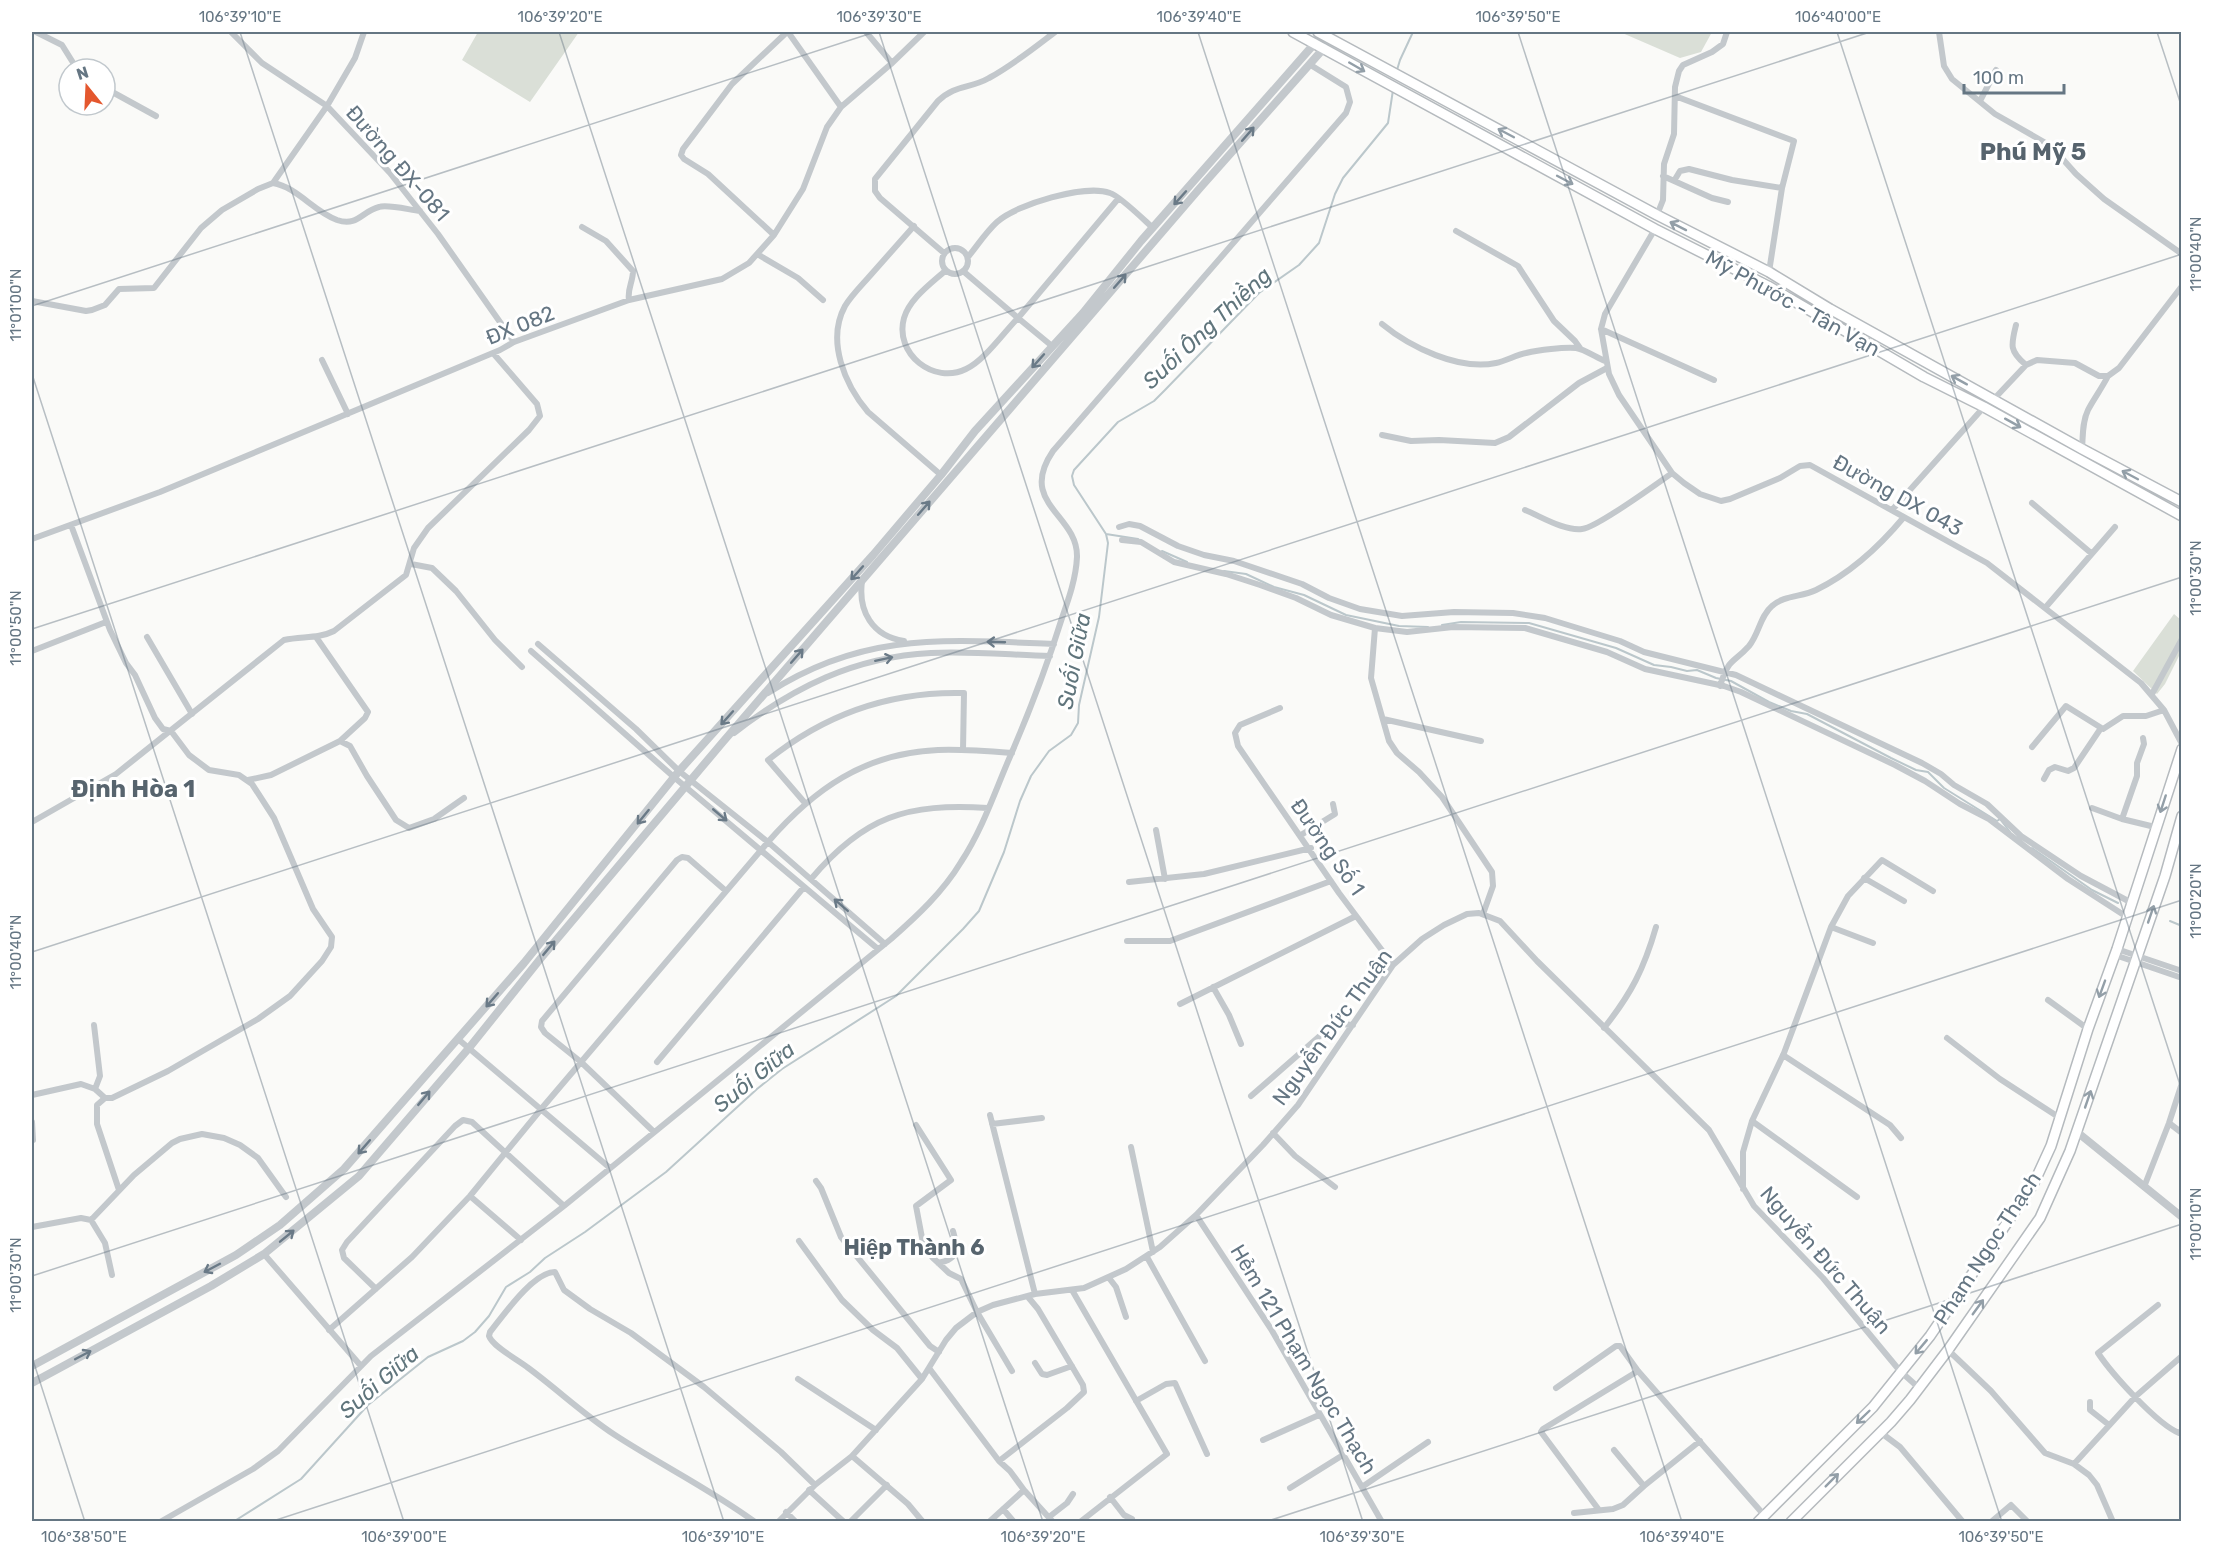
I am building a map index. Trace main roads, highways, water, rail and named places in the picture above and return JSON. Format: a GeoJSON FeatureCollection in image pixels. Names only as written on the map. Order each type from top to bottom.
{"type":"FeatureCollection","features":[{"type":"Feature","properties":{"kind":"main road","name":"Mỹ Phước - Tân Vạn"},"geometry":{"type":"LineString","coordinates":[[1293,32],[1655,229],[1768,286],[1924,377],[1984,407],[2181,516]]}},
{"type":"Feature","properties":{"kind":"main road","name":"Mỹ Phước - Tân Vạn"},"geometry":{"type":"LineString","coordinates":[[1318,32],[1657,215],[1769,272],[1830,309],[2181,502]]}},
{"type":"Feature","properties":{"kind":"main road","name":"Phạm Ngọc Thạch"},"geometry":{"type":"LineString","coordinates":[[1761,1518],[1873,1407],[1930,1336],[2031,1188],[2051,1146],[2088,1029],[2132,903],[2181,746]]}},
{"type":"Feature","properties":{"kind":"main road","name":"Phạm Ngọc Thạch"},"geometry":{"type":"LineString","coordinates":[[1791,1521],[1880,1432],[1919,1388],[2040,1218],[2077,1132],[2165,876],[2181,816]]}},
{"type":"Feature","properties":{"kind":"waterway","name":"Suối Ông Thiềng"},"geometry":{"type":"LineString","coordinates":[[1397,70],[1413,32]]}},
{"type":"Feature","properties":{"kind":"waterway","name":"Suối Giữa"},"geometry":{"type":"LineString","coordinates":[[233,1522],[301,1479],[368,1405],[428,1357],[463,1341],[475,1332],[489,1316],[506,1287],[530,1272],[545,1258],[585,1232],[666,1172],[782,1069],[896,996],[979,911],[1004,852],[1020,801],[1031,776],[1049,751],[1071,735],[1078,723],[1079,705],[1099,617],[1108,543],[1106,534],[1074,485],[1072,476],[1074,470],[1118,422],[1154,401],[1259,293],[1299,265],[1319,243],[1335,194],[1343,178],[1388,123],[1393,90]]}},
{"type":"Feature","properties":{"kind":"waterway"},"geometry":{"type":"LineString","coordinates":[[1106,534],[1138,539]]}},
{"type":"Feature","properties":{"kind":"waterway"},"geometry":{"type":"LineString","coordinates":[[1162,551],[1187,562]]}},
{"type":"Feature","properties":{"kind":"waterway"},"geometry":{"type":"LineString","coordinates":[[1224,571],[1246,574],[1274,587],[1304,595],[1346,615],[1399,626],[1428,627]]}},
{"type":"Feature","properties":{"kind":"waterway"},"geometry":{"type":"LineString","coordinates":[[1442,625],[1461,622],[1529,623],[1616,648],[1654,665],[1687,671],[1697,670],[1731,681],[1769,702],[1791,711],[1807,714],[1916,770],[1928,772],[1944,788],[1997,821],[2000,819],[2010,832]]}},
{"type":"Feature","properties":{"kind":"waterway"},"geometry":{"type":"LineString","coordinates":[[2032,848],[2092,890],[2118,903]]}},
{"type":"Feature","properties":{"kind":"waterway"},"geometry":{"type":"LineString","coordinates":[[2170,921],[2182,926]]}},
{"type":"Feature","properties":{"kind":"district","name":"Phú Mỹ 5"},"geometry":{"type":"Point","coordinates":[2033,152]}},
{"type":"Feature","properties":{"kind":"district","name":"Định Hòa 1"},"geometry":{"type":"Point","coordinates":[133,789]}},
{"type":"Feature","properties":{"kind":"district","name":"Hiệp Thành 6"},"geometry":{"type":"Point","coordinates":[914,1247]}}]}
